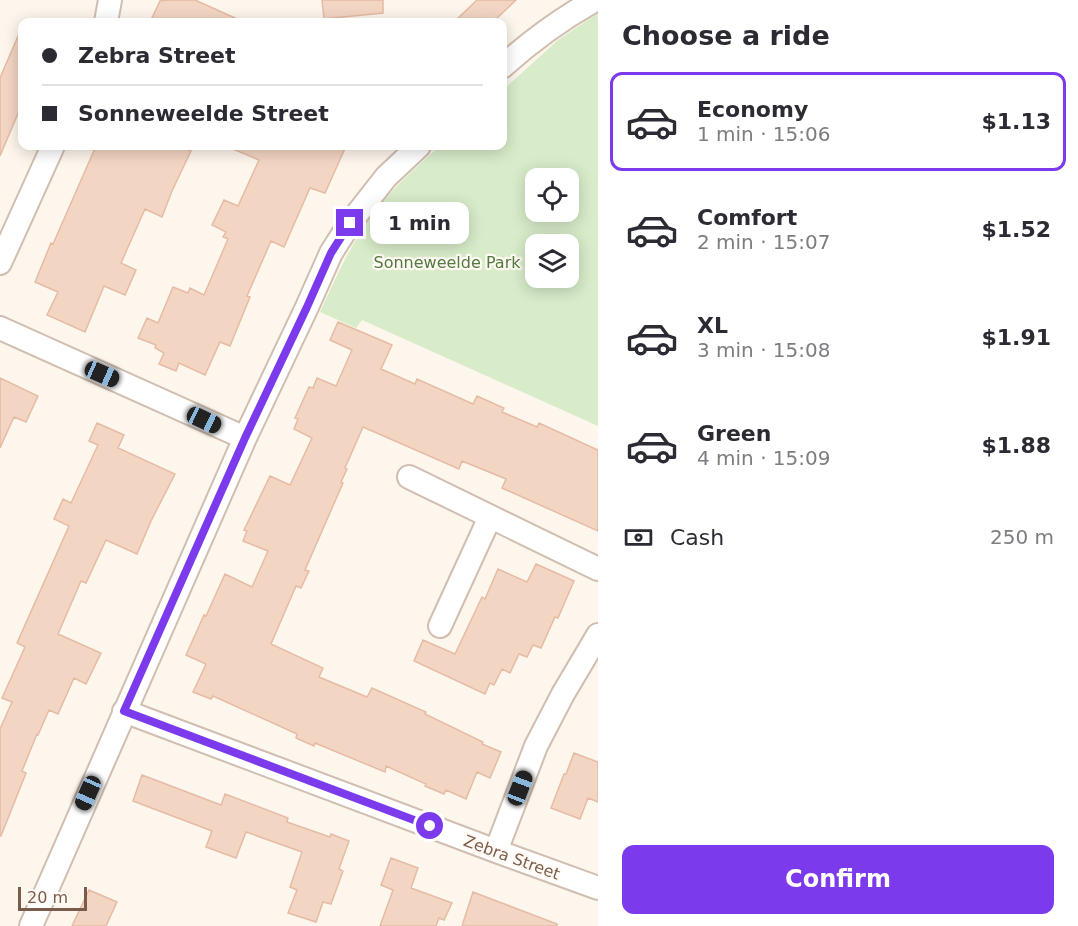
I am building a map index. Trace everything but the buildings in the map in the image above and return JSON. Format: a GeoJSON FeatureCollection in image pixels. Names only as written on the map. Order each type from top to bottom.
{"type":"FeatureCollection","features":[{"type":"Feature","properties":{"kind":"street"},"geometry":{"type":"LineString","coordinates":[[107,18],[110,0]]}},
{"type":"Feature","properties":{"kind":"street"},"geometry":{"type":"LineString","coordinates":[[507,63],[572,12],[595,0]]}},
{"type":"Feature","properties":{"kind":"street"},"geometry":{"type":"LineString","coordinates":[[0,263],[51,150]]}},
{"type":"Feature","properties":{"kind":"street"},"geometry":{"type":"LineString","coordinates":[[31,926],[245,438],[331,253],[350,223],[386,177],[415,150]]}},
{"type":"Feature","properties":{"kind":"street"},"geometry":{"type":"LineString","coordinates":[[0,328],[245,438]]}},
{"type":"Feature","properties":{"kind":"street"},"geometry":{"type":"LineString","coordinates":[[409,477],[598,569]]}},
{"type":"Feature","properties":{"kind":"street"},"geometry":{"type":"LineString","coordinates":[[440,626],[490,517]]}},
{"type":"Feature","properties":{"kind":"street"},"geometry":{"type":"LineString","coordinates":[[496,851],[536,746],[598,635]]}},
{"type":"Feature","properties":{"kind":"street","name":"Zebra Street"},"geometry":{"type":"LineString","coordinates":[[124,711],[598,888]]}},
{"type":"Feature","properties":{"kind":"green space","name":"Sonneweelde Park"},"geometry":{"type":"Polygon","coordinates":[[[598,13],[598,426],[362,320],[356,328],[320,312],[362,229],[385,198],[436,150],[507,150],[507,86],[558,40],[598,13]]]}},
{"type":"Feature","properties":{"kind":"route"},"geometry":{"type":"LineString","coordinates":[[350,223],[331,253],[245,438],[124,711],[430,826]]}}]}
